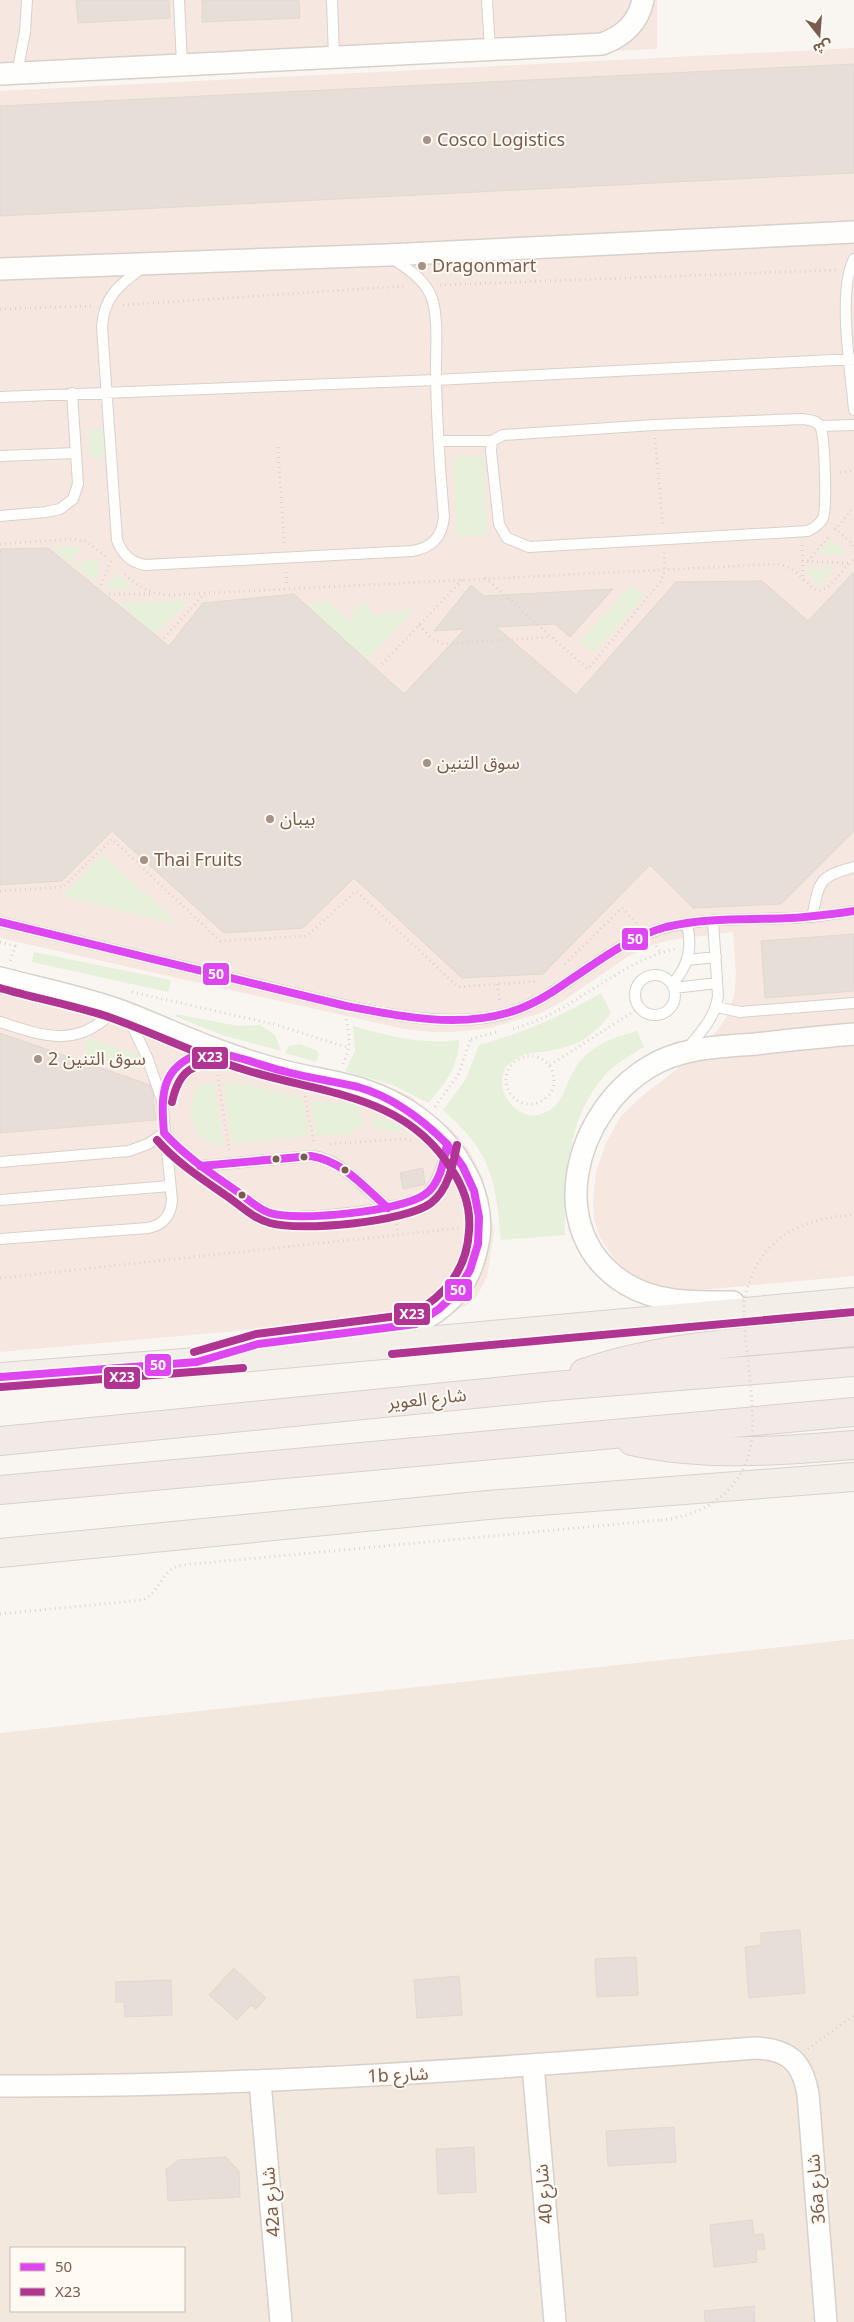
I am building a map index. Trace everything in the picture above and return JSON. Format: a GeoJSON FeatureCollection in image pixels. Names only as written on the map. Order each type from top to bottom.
{"type":"FeatureCollection","features":[{"type":"Feature","properties":{"kind":"highway"},"geometry":{"type":"LineString","coordinates":[[555,1386],[582,1374],[639,1357],[698,1348],[854,1332]]}},
{"type":"Feature","properties":{"kind":"highway","name":"شارع العوير"},"geometry":{"type":"LineString","coordinates":[[0,1441],[555,1386],[854,1362]]}},
{"type":"Feature","properties":{"kind":"highway"},"geometry":{"type":"LineString","coordinates":[[0,1490],[854,1412]]}},
{"type":"Feature","properties":{"kind":"highway"},"geometry":{"type":"LineString","coordinates":[[599,1434],[638,1443],[718,1451],[758,1452],[854,1445]]}},
{"type":"Feature","properties":{"kind":"main road"},"geometry":{"type":"LineString","coordinates":[[0,1377],[197,1362],[841,1303]]}},
{"type":"Feature","properties":{"kind":"main road"},"geometry":{"type":"LineString","coordinates":[[0,1553],[488,1505],[854,1477]]}},
{"type":"Feature","properties":{"kind":"main road"},"geometry":{"type":"LineString","coordinates":[[0,1560],[55,1549]]}},
{"type":"Feature","properties":{"kind":"street"},"geometry":{"type":"LineString","coordinates":[[8,73],[602,44],[615,40],[626,32],[635,22],[643,0]]}},
{"type":"Feature","properties":{"kind":"street"},"geometry":{"type":"LineString","coordinates":[[0,269],[387,255],[854,232]]}},
{"type":"Feature","properties":{"kind":"street"},"geometry":{"type":"LineString","coordinates":[[0,978],[120,1011],[220,1053],[361,1089],[381,1097],[422,1120],[445,1151],[468,1176],[475,1194],[480,1226],[471,1271],[461,1288],[448,1303],[433,1315],[416,1324],[258,1344],[197,1362]]}},
{"type":"Feature","properties":{"kind":"street"},"geometry":{"type":"LineString","coordinates":[[841,1303],[686,1302],[655,1297],[640,1291],[614,1276],[594,1255],[586,1243],[577,1216],[576,1188],[582,1155],[594,1124],[618,1092],[632,1078],[666,1058],[685,1052],[854,1034]]}},
{"type":"Feature","properties":{"kind":"street","name":"1b شارع"},"geometry":{"type":"LineString","coordinates":[[0,2086],[260,2082],[533,2065],[755,2048],[768,2048],[782,2052],[794,2059]]}},
{"type":"Feature","properties":{"kind":"street","name":"36a شارع"},"geometry":{"type":"LineString","coordinates":[[794,2059],[801,2070],[808,2094],[826,2322]]}},
{"type":"Feature","properties":{"kind":"street","name":"شارع 40"},"geometry":{"type":"LineString","coordinates":[[533,2065],[555,2322]]}},
{"type":"Feature","properties":{"kind":"street","name":"42a شارع"},"geometry":{"type":"LineString","coordinates":[[260,2082],[281,2322]]}},
{"type":"Feature","properties":{"kind":"lane"},"geometry":{"type":"LineString","coordinates":[[8,73],[25,32],[26,0]]}},
{"type":"Feature","properties":{"kind":"lane"},"geometry":{"type":"LineString","coordinates":[[179,0],[182,65]]}},
{"type":"Feature","properties":{"kind":"lane"},"geometry":{"type":"LineString","coordinates":[[332,0],[334,57]]}},
{"type":"Feature","properties":{"kind":"lane"},"geometry":{"type":"LineString","coordinates":[[488,0],[490,50]]}},
{"type":"Feature","properties":{"kind":"lane"},"geometry":{"type":"LineString","coordinates":[[148,263],[117,288],[105,306],[102,327],[117,540],[120,548],[130,560],[145,565],[412,551],[422,550],[432,545],[439,537],[443,528],[444,517],[436,380],[435,312],[431,294],[412,272],[387,255]]}},
{"type":"Feature","properties":{"kind":"lane"},"geometry":{"type":"LineString","coordinates":[[854,260],[846,280],[845,301],[852,359],[854,410]]}},
{"type":"Feature","properties":{"kind":"lane"},"geometry":{"type":"LineString","coordinates":[[0,397],[436,380],[852,359]]}},
{"type":"Feature","properties":{"kind":"lane"},"geometry":{"type":"LineString","coordinates":[[0,516],[46,512],[67,505],[77,492],[72,393]]}},
{"type":"Feature","properties":{"kind":"lane"},"geometry":{"type":"LineString","coordinates":[[439,440],[492,441],[497,437],[508,434],[654,425],[802,419],[814,421],[820,426],[823,438],[823,518],[814,527],[801,532],[664,538],[537,547],[514,543],[502,533],[499,524],[491,451],[492,441]]}},
{"type":"Feature","properties":{"kind":"lane"},"geometry":{"type":"LineString","coordinates":[[820,426],[854,425]]}},
{"type":"Feature","properties":{"kind":"lane"},"geometry":{"type":"LineString","coordinates":[[0,456],[76,453]]}},
{"type":"Feature","properties":{"kind":"lane"},"geometry":{"type":"LineString","coordinates":[[812,917],[822,881],[832,873],[854,867]]}},
{"type":"Feature","properties":{"kind":"lane"},"geometry":{"type":"LineString","coordinates":[[0,922],[343,1004],[431,1019],[473,1020],[502,1015],[535,1003],[558,990],[620,946],[648,933],[713,921],[812,917],[854,911]]}},
{"type":"Feature","properties":{"kind":"lane"},"geometry":{"type":"LineString","coordinates":[[685,1052],[704,1029],[716,1007],[717,984],[713,921]]}},
{"type":"Feature","properties":{"kind":"lane"},"geometry":{"type":"LineString","coordinates":[[687,925],[690,946],[687,960],[673,986],[674,1000],[668,1011],[656,1015],[644,1012],[639,1008],[634,996],[638,983],[655,975],[662,976],[673,986],[717,984]]}},
{"type":"Feature","properties":{"kind":"lane"},"geometry":{"type":"LineString","coordinates":[[687,960],[716,957]]}},
{"type":"Feature","properties":{"kind":"lane"},"geometry":{"type":"LineString","coordinates":[[716,1007],[740,1012],[854,1003]]}},
{"type":"Feature","properties":{"kind":"lane"},"geometry":{"type":"LineString","coordinates":[[0,1022],[40,1035],[68,1036],[94,1027],[120,1011],[147,1057],[162,1100]]}},
{"type":"Feature","properties":{"kind":"lane"},"geometry":{"type":"LineString","coordinates":[[0,1239],[155,1227],[166,1219],[172,1200],[164,1133],[162,1100],[164,1087],[169,1075],[177,1065],[188,1058],[220,1053]]}},
{"type":"Feature","properties":{"kind":"lane"},"geometry":{"type":"LineString","coordinates":[[0,1162],[129,1151],[148,1144],[164,1133]]}},
{"type":"Feature","properties":{"kind":"lane"},"geometry":{"type":"LineString","coordinates":[[164,1133],[183,1153],[200,1166],[258,1207],[275,1215],[350,1213],[406,1205],[426,1195],[440,1172],[445,1151]]}},
{"type":"Feature","properties":{"kind":"lane"},"geometry":{"type":"LineString","coordinates":[[200,1166],[317,1156],[335,1164],[388,1208]]}},
{"type":"Feature","properties":{"kind":"lane"},"geometry":{"type":"LineString","coordinates":[[0,1200],[170,1186]]}},
{"type":"Feature","properties":{"kind":"path"},"geometry":{"type":"LineString","coordinates":[[485,578],[588,669],[656,588],[665,570],[654,425]]}},
{"type":"Feature","properties":{"kind":"path"},"geometry":{"type":"LineString","coordinates":[[278,447],[288,587]]}},
{"type":"Feature","properties":{"kind":"path"},"geometry":{"type":"LineString","coordinates":[[823,518],[854,546]]}},
{"type":"Feature","properties":{"kind":"path"},"geometry":{"type":"LineString","coordinates":[[801,532],[804,581]]}},
{"type":"Feature","properties":{"kind":"path"},"geometry":{"type":"LineString","coordinates":[[0,544],[72,539],[86,541],[96,547],[132,581],[155,594]]}},
{"type":"Feature","properties":{"kind":"path"},"geometry":{"type":"LineString","coordinates":[[109,594],[204,594],[288,587],[784,564],[792,568],[804,581],[818,590],[824,590],[854,558]]}},
{"type":"Feature","properties":{"kind":"path"},"geometry":{"type":"LineString","coordinates":[[100,585],[112,561]]}},
{"type":"Feature","properties":{"kind":"path"},"geometry":{"type":"LineString","coordinates":[[802,561],[850,563]]}},
{"type":"Feature","properties":{"kind":"path"},"geometry":{"type":"LineString","coordinates":[[382,664],[462,579]]}},
{"type":"Feature","properties":{"kind":"path"},"geometry":{"type":"LineString","coordinates":[[164,638],[204,594]]}},
{"type":"Feature","properties":{"kind":"path"},"geometry":{"type":"LineString","coordinates":[[419,625],[430,637],[443,644],[550,637]]}},
{"type":"Feature","properties":{"kind":"path"},"geometry":{"type":"LineString","coordinates":[[0,891],[63,888],[112,839],[220,941],[307,936],[356,891],[458,987],[548,981]]}},
{"type":"Feature","properties":{"kind":"path"},"geometry":{"type":"LineString","coordinates":[[561,968],[622,908],[648,933],[662,953]]}},
{"type":"Feature","properties":{"kind":"path"},"geometry":{"type":"LineString","coordinates":[[471,1039],[516,1028],[540,1019],[567,1007],[625,970],[662,953],[690,946]]}},
{"type":"Feature","properties":{"kind":"path"},"geometry":{"type":"LineString","coordinates":[[127,990],[273,1024],[349,1048]]}},
{"type":"Feature","properties":{"kind":"path"},"geometry":{"type":"LineString","coordinates":[[327,1081],[343,1063],[349,1048],[350,1033],[343,1004]]}},
{"type":"Feature","properties":{"kind":"path"},"geometry":{"type":"LineString","coordinates":[[550,1065],[639,1008]]}},
{"type":"Feature","properties":{"kind":"path"},"geometry":{"type":"LineString","coordinates":[[402,1139],[448,1091],[466,1057],[471,1039],[473,1020]]}},
{"type":"Feature","properties":{"kind":"path"},"geometry":{"type":"LineString","coordinates":[[220,1053],[232,1164]]}},
{"type":"Feature","properties":{"kind":"path"},"geometry":{"type":"LineString","coordinates":[[536,1056],[550,1065],[555,1082],[548,1097],[541,1102],[524,1104],[510,1094],[505,1078],[508,1070],[519,1057],[536,1056]]}},
{"type":"Feature","properties":{"kind":"path"},"geometry":{"type":"LineString","coordinates":[[301,1075],[317,1156]]}},
{"type":"Feature","properties":{"kind":"path"},"geometry":{"type":"LineString","coordinates":[[325,1145],[402,1139],[445,1151]]}},
{"type":"Feature","properties":{"kind":"path"},"geometry":{"type":"LineString","coordinates":[[305,1146],[315,1146]]}},
{"type":"Feature","properties":{"kind":"path"},"geometry":{"type":"LineString","coordinates":[[230,1152],[239,1151]]}},
{"type":"Feature","properties":{"kind":"path"},"geometry":{"type":"LineString","coordinates":[[0,1614],[143,1600],[156,1592],[166,1573],[183,1565],[661,1520],[676,1518],[705,1509],[729,1490],[745,1464],[752,1435],[744,1300],[747,1283],[754,1268],[764,1253],[790,1230],[806,1223],[854,1215]]}},
{"type":"Feature","properties":{"kind":"path"},"geometry":{"type":"LineString","coordinates":[[0,1278],[480,1226]]}},
{"type":"Feature","properties":{"kind":"path"},"geometry":{"type":"LineString","coordinates":[[794,2059],[854,2015]]}},
{"type":"Feature","properties":{"kind":"shaded area"},"geometry":{"type":"Polygon","coordinates":[[[0,0],[657,0],[657,49],[0,79],[0,0]]]}},
{"type":"Feature","properties":{"kind":"shaded area"},"geometry":{"type":"Polygon","coordinates":[[[854,48],[854,1276],[666,1293],[629,1274],[614,1259],[600,1237],[594,1220],[593,1201],[596,1172],[606,1143],[621,1116],[641,1097],[677,1069],[715,1033],[726,1018],[734,996],[736,974],[733,932],[670,940],[652,945],[627,957],[563,1001],[541,1013],[489,1028],[454,1032],[404,1029],[0,938],[0,91],[854,48]]]}},
{"type":"Feature","properties":{"kind":"shaded area"},"geometry":{"type":"Polygon","coordinates":[[[0,987],[392,1088],[410,1096],[452,1130],[468,1149],[482,1176],[489,1200],[494,1233],[487,1277],[477,1296],[467,1305],[452,1312],[0,1352],[0,987]]]}},
{"type":"Feature","properties":{"kind":"shaded area"},"geometry":{"type":"Polygon","coordinates":[[[854,1639],[854,2322],[0,2322],[0,1733],[854,1639]]]}},
{"type":"Feature","properties":{"kind":"green space"},"geometry":{"type":"Polygon","coordinates":[[[102,429],[105,457],[91,458],[88,431],[102,429]]]}},
{"type":"Feature","properties":{"kind":"green space"},"geometry":{"type":"Polygon","coordinates":[[[484,456],[487,535],[456,537],[453,457],[484,456]]]}},
{"type":"Feature","properties":{"kind":"green space"},"geometry":{"type":"Polygon","coordinates":[[[830,539],[848,554],[819,555],[830,539]]]}},
{"type":"Feature","properties":{"kind":"green space"},"geometry":{"type":"Polygon","coordinates":[[[51,546],[83,547],[69,562],[51,546]]]}},
{"type":"Feature","properties":{"kind":"green space"},"geometry":{"type":"Polygon","coordinates":[[[99,559],[96,582],[73,564],[99,559]]]}},
{"type":"Feature","properties":{"kind":"green space"},"geometry":{"type":"Polygon","coordinates":[[[834,567],[819,586],[804,570],[834,567]]]}},
{"type":"Feature","properties":{"kind":"green space"},"geometry":{"type":"Polygon","coordinates":[[[117,574],[136,589],[104,588],[117,574]]]}},
{"type":"Feature","properties":{"kind":"green space"},"geometry":{"type":"Polygon","coordinates":[[[629,587],[646,594],[593,654],[580,642],[629,587]]]}},
{"type":"Feature","properties":{"kind":"green space"},"geometry":{"type":"Polygon","coordinates":[[[190,601],[155,634],[118,603],[190,601]]]}},
{"type":"Feature","properties":{"kind":"green space"},"geometry":{"type":"Polygon","coordinates":[[[329,602],[350,622],[356,605],[370,605],[371,615],[414,610],[367,661],[305,604],[329,602]]]}},
{"type":"Feature","properties":{"kind":"green space"},"geometry":{"type":"Polygon","coordinates":[[[102,854],[174,919],[171,923],[63,896],[102,854]]]}},
{"type":"Feature","properties":{"kind":"green space"},"geometry":{"type":"Polygon","coordinates":[[[34,952],[171,980],[168,992],[32,962],[34,952]]]}},
{"type":"Feature","properties":{"kind":"green space"},"geometry":{"type":"Polygon","coordinates":[[[601,993],[611,1013],[591,1034],[576,1043],[559,1049],[529,1053],[521,1056],[505,1069],[502,1085],[509,1101],[522,1113],[538,1115],[553,1108],[561,1097],[579,1062],[593,1049],[610,1040],[637,1031],[644,1047],[606,1074],[593,1091],[583,1110],[570,1150],[567,1171],[565,1235],[501,1240],[497,1200],[488,1168],[472,1139],[443,1110],[466,1079],[479,1045],[542,1023],[601,993]]]}},
{"type":"Feature","properties":{"kind":"green space"},"geometry":{"type":"Polygon","coordinates":[[[176,1014],[238,1026],[260,1025],[275,1035],[281,1051],[222,1035],[175,1016],[176,1014]]]}},
{"type":"Feature","properties":{"kind":"green space"},"geometry":{"type":"Polygon","coordinates":[[[353,1026],[392,1036],[419,1040],[459,1040],[456,1058],[450,1074],[428,1103],[393,1085],[345,1071],[355,1051],[353,1026]]]}},
{"type":"Feature","properties":{"kind":"green space"},"geometry":{"type":"Polygon","coordinates":[[[88,1038],[142,1056],[136,1071],[83,1054],[88,1038]]]}},
{"type":"Feature","properties":{"kind":"green space"},"geometry":{"type":"Polygon","coordinates":[[[299,1044],[316,1050],[319,1055],[316,1062],[285,1053],[289,1046],[299,1044]]]}},
{"type":"Feature","properties":{"kind":"green space"},"geometry":{"type":"Polygon","coordinates":[[[214,1083],[224,1145],[213,1143],[197,1132],[191,1115],[193,1096],[198,1086],[214,1083]]]}},
{"type":"Feature","properties":{"kind":"green space"},"geometry":{"type":"Polygon","coordinates":[[[223,1083],[250,1084],[303,1099],[309,1136],[233,1144],[223,1083]]]}},
{"type":"Feature","properties":{"kind":"green space"},"geometry":{"type":"Polygon","coordinates":[[[310,1101],[358,1105],[363,1128],[352,1129],[352,1134],[316,1136],[310,1101]]]}},
{"type":"Feature","properties":{"kind":"green space"},"geometry":{"type":"Polygon","coordinates":[[[374,1117],[401,1125],[398,1134],[372,1126],[374,1117]]]}},
{"type":"Feature","properties":{"kind":"building"},"geometry":{"type":"Polygon","coordinates":[[[76,0],[169,0],[170,18],[78,23],[76,0]]]}},
{"type":"Feature","properties":{"kind":"building"},"geometry":{"type":"Polygon","coordinates":[[[202,0],[299,0],[300,18],[202,22],[202,0]]]}},
{"type":"Feature","properties":{"kind":"building","name":"Cosco Logistics"},"geometry":{"type":"Polygon","coordinates":[[[854,64],[854,173],[0,216],[0,106],[854,64]]]}},
{"type":"Feature","properties":{"kind":"building","name":"سوق التنين"},"geometry":{"type":"Polygon","coordinates":[[[48,548],[169,646],[203,603],[294,594],[404,694],[465,629],[434,631],[471,585],[484,596],[613,589],[570,637],[555,624],[496,627],[576,695],[676,582],[762,581],[808,621],[854,572],[854,831],[781,904],[693,908],[650,865],[543,974],[462,978],[354,878],[303,928],[224,933],[112,831],[62,881],[0,885],[0,549],[48,548]]]}},
{"type":"Feature","properties":{"kind":"building"},"geometry":{"type":"Polygon","coordinates":[[[854,934],[854,991],[765,998],[761,941],[854,934]]]}},
{"type":"Feature","properties":{"kind":"building","name":"سوق التنين 2"},"geometry":{"type":"Polygon","coordinates":[[[0,1033],[150,1085],[156,1120],[0,1133],[0,1033]]]}},
{"type":"Feature","properties":{"kind":"building"},"geometry":{"type":"Polygon","coordinates":[[[423,1168],[425,1184],[403,1189],[400,1173],[423,1168]]]}},
{"type":"Feature","properties":{"kind":"building"},"geometry":{"type":"Polygon","coordinates":[[[800,1930],[805,1993],[749,1998],[745,1947],[761,1945],[761,1933],[800,1930]]]}},
{"type":"Feature","properties":{"kind":"building"},"geometry":{"type":"Polygon","coordinates":[[[636,1957],[638,1995],[597,1997],[595,1959],[636,1957]]]}},
{"type":"Feature","properties":{"kind":"building"},"geometry":{"type":"Polygon","coordinates":[[[234,1968],[266,1998],[256,2009],[251,2005],[237,2020],[209,1995],[234,1968]]]}},
{"type":"Feature","properties":{"kind":"building"},"geometry":{"type":"Polygon","coordinates":[[[459,1976],[462,2015],[417,2018],[414,1980],[459,1976]]]}},
{"type":"Feature","properties":{"kind":"building"},"geometry":{"type":"Polygon","coordinates":[[[171,1980],[172,2015],[125,2017],[124,2002],[116,2002],[116,1982],[171,1980]]]}},
{"type":"Feature","properties":{"kind":"building"},"geometry":{"type":"Polygon","coordinates":[[[674,2127],[676,2162],[608,2166],[606,2131],[674,2127]]]}},
{"type":"Feature","properties":{"kind":"building"},"geometry":{"type":"Polygon","coordinates":[[[474,2147],[476,2192],[438,2194],[436,2149],[474,2147]]]}},
{"type":"Feature","properties":{"kind":"building"},"geometry":{"type":"Polygon","coordinates":[[[226,2157],[239,2171],[240,2197],[168,2201],[166,2169],[179,2160],[226,2157]]]}},
{"type":"Feature","properties":{"kind":"building"},"geometry":{"type":"Polygon","coordinates":[[[752,2220],[754,2235],[763,2234],[765,2249],[756,2250],[757,2262],[714,2267],[710,2225],[752,2220]]]}},
{"type":"Feature","properties":{"kind":"building"},"geometry":{"type":"Polygon","coordinates":[[[754,2306],[755,2322],[705,2322],[704,2311],[754,2306]]]}},
{"type":"Feature","properties":{"kind":"transit line","name":"50"},"geometry":{"type":"LineString","coordinates":[[0,922],[346,1006],[406,1017],[467,1020],[507,1013],[538,1000],[627,943],[652,931],[666,927],[712,920],[798,918],[854,911]]}},
{"type":"Feature","properties":{"kind":"transit line","name":"X23"},"geometry":{"type":"LineString","coordinates":[[0,988],[106,1016],[233,1066],[354,1098],[382,1109],[408,1124],[432,1144],[456,1177],[463,1191],[469,1215],[469,1231],[464,1258],[452,1280],[425,1307],[413,1314],[256,1334],[194,1352]]}},
{"type":"Feature","properties":{"kind":"transit line","name":"50"},"geometry":{"type":"LineString","coordinates":[[202,1053],[233,1056],[292,1073],[358,1087],[395,1103],[417,1118],[447,1144],[438,1179],[429,1191],[412,1201],[372,1210],[302,1216],[270,1213],[261,1209],[200,1165],[164,1133],[163,1107],[166,1084],[178,1066],[202,1053]]}},
{"type":"Feature","properties":{"kind":"transit line","name":"X23"},"geometry":{"type":"LineString","coordinates":[[172,1102],[179,1082],[189,1070],[204,1065],[225,1064]]}},
{"type":"Feature","properties":{"kind":"transit line","name":"X23"},"geometry":{"type":"LineString","coordinates":[[157,1140],[165,1149],[202,1179],[254,1216],[270,1223],[285,1226],[352,1224],[418,1210],[431,1203],[442,1191],[451,1169],[457,1145]]}},
{"type":"Feature","properties":{"kind":"transit line","name":"50"},"geometry":{"type":"LineString","coordinates":[[0,1377],[197,1362],[258,1344],[416,1324],[439,1309],[457,1292],[470,1270],[478,1244],[479,1217],[474,1191],[463,1167],[447,1144]]}},
{"type":"Feature","properties":{"kind":"transit line","name":"50"},"geometry":{"type":"LineString","coordinates":[[200,1166],[311,1156],[333,1163],[343,1169],[388,1208]]}},
{"type":"Feature","properties":{"kind":"transit line","name":"X23"},"geometry":{"type":"LineString","coordinates":[[392,1354],[854,1312]]}},
{"type":"Feature","properties":{"kind":"transit line","name":"X23"},"geometry":{"type":"LineString","coordinates":[[1,1387],[243,1368]]}},
{"type":"Feature","properties":{"kind":"place","name":"Cosco Logistics"},"geometry":{"type":"Point","coordinates":[427,140]}},
{"type":"Feature","properties":{"kind":"place","name":"Dragonmart"},"geometry":{"type":"Point","coordinates":[422,266]}},
{"type":"Feature","properties":{"kind":"place","name":"سوق التنين"},"geometry":{"type":"Point","coordinates":[427,763]}},
{"type":"Feature","properties":{"kind":"place","name":"بيبان"},"geometry":{"type":"Point","coordinates":[270,819]}},
{"type":"Feature","properties":{"kind":"place","name":"Thai Fruits"},"geometry":{"type":"Point","coordinates":[144,860]}},
{"type":"Feature","properties":{"kind":"place","name":"سوق التنين 2"},"geometry":{"type":"Point","coordinates":[38,1059]}}]}
